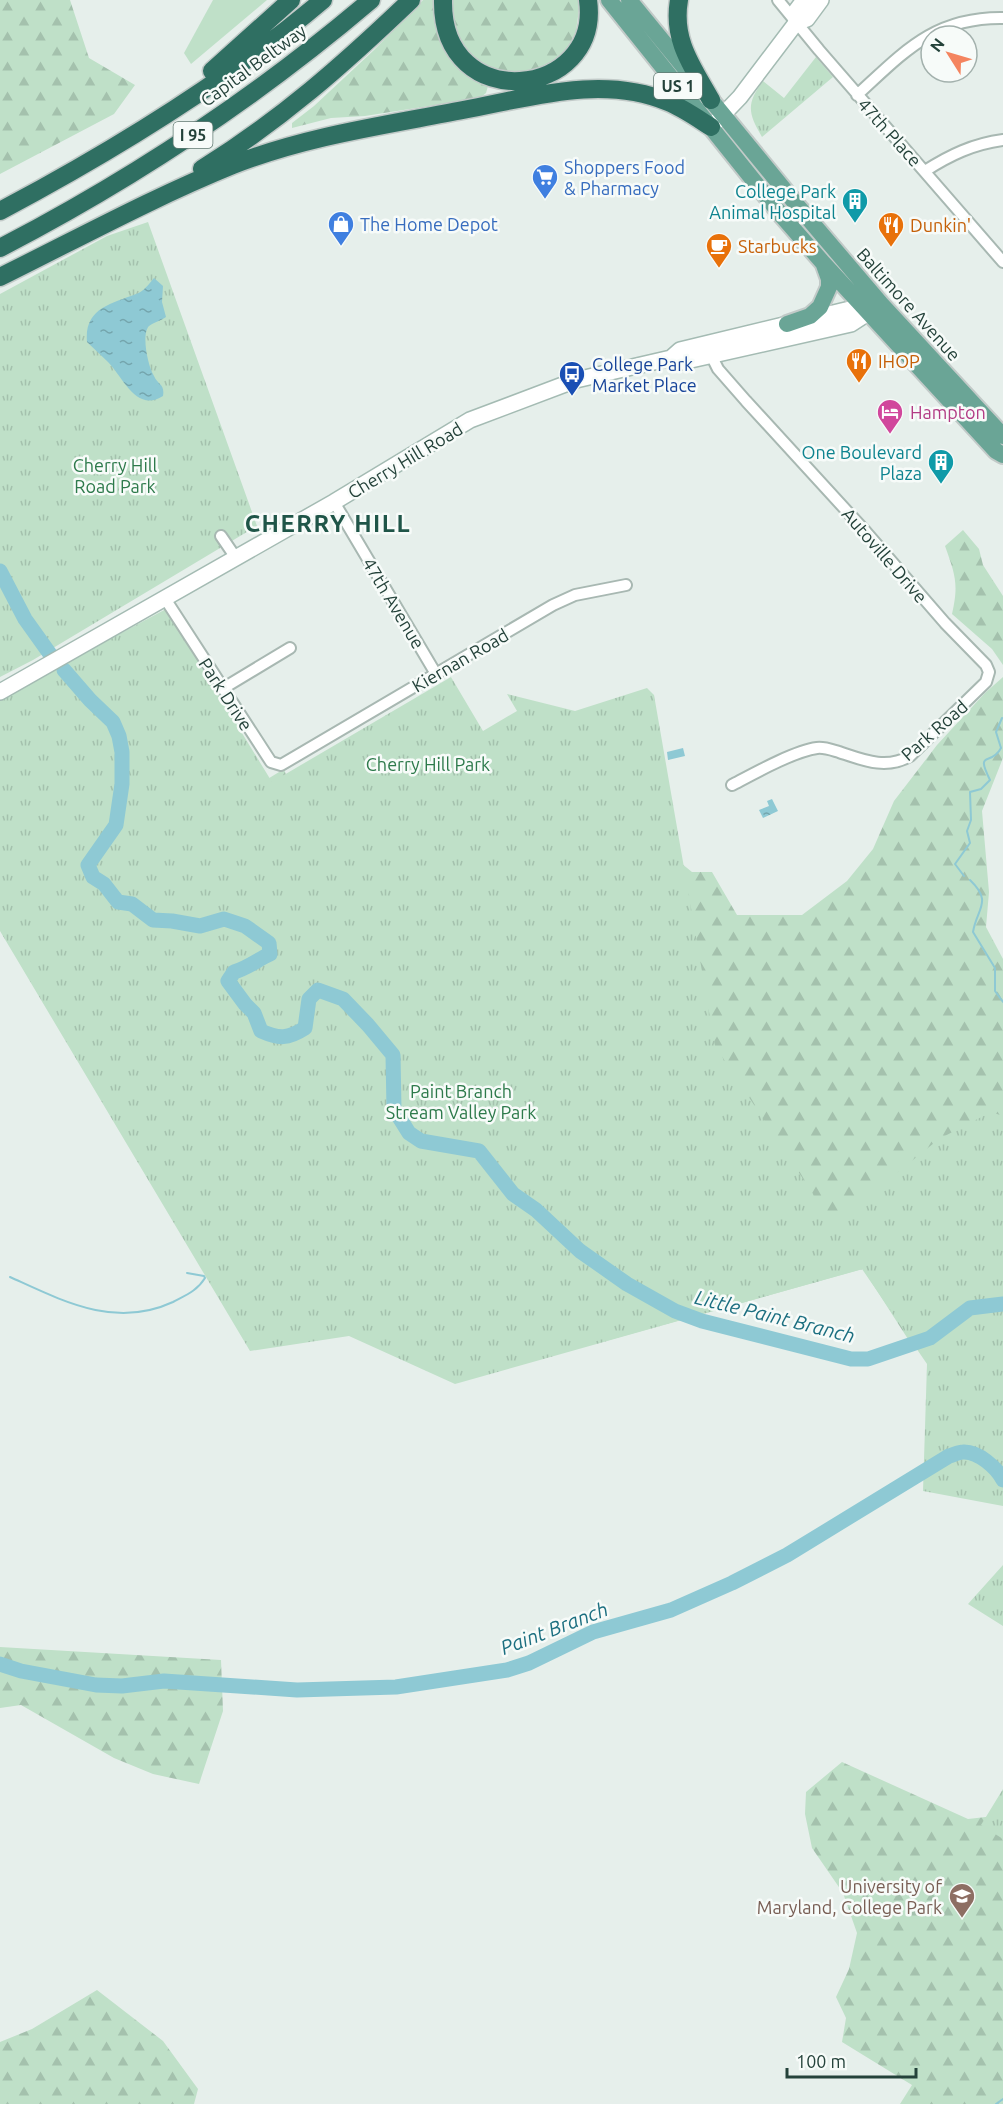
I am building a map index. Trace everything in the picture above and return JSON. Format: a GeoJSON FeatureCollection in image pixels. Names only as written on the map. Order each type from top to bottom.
{"type":"FeatureCollection","features":[{"type":"Feature","properties":{"kind":"highway"},"geometry":{"type":"LineString","coordinates":[[140,130],[207,76],[291,0]]}},
{"type":"Feature","properties":{"kind":"highway","name":"Capital Beltway"},"geometry":{"type":"LineString","coordinates":[[0,211],[140,130],[212,84],[323,0]]}},
{"type":"Feature","properties":{"kind":"highway","name":"Capital Beltway"},"geometry":{"type":"LineString","coordinates":[[0,248],[114,185],[230,110],[336,30],[371,0]]}},
{"type":"Feature","properties":{"kind":"highway"},"geometry":{"type":"LineString","coordinates":[[129,213],[218,159],[284,114],[354,54],[411,0]]}},
{"type":"Feature","properties":{"kind":"highway"},"geometry":{"type":"LineString","coordinates":[[443,0],[445,28],[458,55],[483,74],[511,81],[539,79],[563,64],[574,53],[586,28],[588,0]]}},
{"type":"Feature","properties":{"kind":"highway"},"geometry":{"type":"LineString","coordinates":[[679,0],[676,22],[679,37],[683,49],[711,100]]}},
{"type":"Feature","properties":{"kind":"highway"},"geometry":{"type":"LineString","coordinates":[[0,277],[129,213],[234,165],[338,134],[554,93],[603,88],[643,93],[717,121]]}},
{"type":"Feature","properties":{"kind":"main road","name":"Baltimore Avenue"},"geometry":{"type":"LineString","coordinates":[[609,0],[717,121],[875,308],[958,412],[996,451],[1003,454]]}},
{"type":"Feature","properties":{"kind":"main road","name":"Baltimore Avenue"},"geometry":{"type":"LineString","coordinates":[[629,0],[711,100],[717,121],[824,264],[875,308],[1003,436]]}},
{"type":"Feature","properties":{"kind":"main road"},"geometry":{"type":"LineString","coordinates":[[796,23],[795,12],[804,0]]}},
{"type":"Feature","properties":{"kind":"main road"},"geometry":{"type":"LineString","coordinates":[[717,121],[740,97],[796,23],[807,19],[821,0]]}},
{"type":"Feature","properties":{"kind":"main road"},"geometry":{"type":"LineString","coordinates":[[786,324],[810,316],[820,307],[829,287],[824,264]]}},
{"type":"Feature","properties":{"kind":"main road","name":"Cherry Hill Road"},"geometry":{"type":"LineString","coordinates":[[0,692],[479,417],[576,380],[671,358],[680,350],[850,309],[875,308]]}},
{"type":"Feature","properties":{"kind":"main road","name":"Cherry Hill Road"},"geometry":{"type":"LineString","coordinates":[[671,358],[682,362],[851,324],[875,308]]}},
{"type":"Feature","properties":{"kind":"street","name":"47th Place"},"geometry":{"type":"LineString","coordinates":[[778,0],[857,95],[1003,262]]}},
{"type":"Feature","properties":{"kind":"street"},"geometry":{"type":"LineString","coordinates":[[857,95],[916,42],[931,34],[975,19],[1003,18]]}},
{"type":"Feature","properties":{"kind":"street"},"geometry":{"type":"LineString","coordinates":[[925,171],[962,150],[1003,140]]}},
{"type":"Feature","properties":{"kind":"street","name":"Autoville Drive"},"geometry":{"type":"LineString","coordinates":[[711,355],[718,369],[746,401],[866,531],[945,624],[986,665],[989,672]]}},
{"type":"Feature","properties":{"kind":"street","name":"47th Avenue"},"geometry":{"type":"LineString","coordinates":[[334,502],[436,674]]}},
{"type":"Feature","properties":{"kind":"street"},"geometry":{"type":"LineString","coordinates":[[221,536],[236,558]]}},
{"type":"Feature","properties":{"kind":"street","name":"Kiernan Road"},"geometry":{"type":"LineString","coordinates":[[301,753],[553,605],[575,595],[626,585]]}},
{"type":"Feature","properties":{"kind":"street","name":"Park Drive"},"geometry":{"type":"LineString","coordinates":[[164,597],[271,762],[281,765],[301,753]]}},
{"type":"Feature","properties":{"kind":"street"},"geometry":{"type":"LineString","coordinates":[[222,689],[290,648]]}},
{"type":"Feature","properties":{"kind":"street","name":"Park Road"},"geometry":{"type":"LineString","coordinates":[[732,785],[794,756],[819,748],[868,761],[891,764],[903,760],[910,756],[986,682],[989,672]]}},
{"type":"Feature","properties":{"kind":"green space"},"geometry":{"type":"Polygon","coordinates":[[[0,0],[70,0],[89,58],[135,85],[114,114],[0,174],[0,0]]]}},
{"type":"Feature","properties":{"kind":"green space"},"geometry":{"type":"Polygon","coordinates":[[[213,0],[267,0],[191,64],[184,53],[213,0]]]}},
{"type":"Feature","properties":{"kind":"green space"},"geometry":{"type":"Polygon","coordinates":[[[423,0],[435,0],[440,38],[447,55],[461,69],[485,83],[488,86],[486,93],[480,98],[365,116],[331,118],[292,128],[292,123],[314,106],[374,50],[423,0]]]}},
{"type":"Feature","properties":{"kind":"green space"},"geometry":{"type":"Polygon","coordinates":[[[451,0],[578,0],[576,31],[568,48],[548,65],[526,75],[488,70],[463,48],[453,26],[451,0]]]}},
{"type":"Feature","properties":{"kind":"green space"},"geometry":{"type":"Polygon","coordinates":[[[816,57],[833,77],[762,137],[751,109],[754,96],[763,81],[784,98],[816,57]]]}},
{"type":"Feature","properties":{"kind":"green space","name":"Cherry Hill Road Park"},"geometry":{"type":"Polygon","coordinates":[[[148,222],[257,526],[33,660],[0,677],[0,294],[107,236],[148,222]]]}},
{"type":"Feature","properties":{"kind":"green space"},"geometry":{"type":"Polygon","coordinates":[[[963,530],[979,549],[983,565],[1003,596],[1003,665],[992,649],[952,614],[955,579],[945,546],[963,530]]]}},
{"type":"Feature","properties":{"kind":"green space","name":"Paint Branch Stream Valley Park"},"geometry":{"type":"Polygon","coordinates":[[[166,609],[272,782],[451,677],[483,731],[517,711],[507,694],[575,711],[647,688],[654,695],[715,1046],[833,1224],[939,1139],[991,1112],[1003,1116],[1003,1506],[923,1491],[927,1364],[862,1269],[455,1384],[349,1336],[250,1351],[0,931],[0,698],[166,609]]]}},
{"type":"Feature","properties":{"kind":"green space"},"geometry":{"type":"Polygon","coordinates":[[[1003,677],[1003,758],[982,811],[989,892],[986,927],[1003,959],[1003,1316],[973,1319],[915,1350],[863,1269],[602,1342],[0,703],[266,780],[284,769],[296,804],[671,855],[692,872],[712,872],[737,915],[802,915],[847,881],[873,849],[894,801],[937,745],[1003,677]]]}},
{"type":"Feature","properties":{"kind":"green space"},"geometry":{"type":"Polygon","coordinates":[[[1003,1565],[1003,1626],[968,1604],[1003,1565]]]}},
{"type":"Feature","properties":{"kind":"green space"},"geometry":{"type":"Polygon","coordinates":[[[0,1647],[221,1660],[223,1711],[199,1784],[153,1774],[114,1758],[21,1705],[0,1708],[0,1647]]]}},
{"type":"Feature","properties":{"kind":"green space"},"geometry":{"type":"Polygon","coordinates":[[[842,1762],[968,1819],[1003,1815],[1003,2104],[900,2104],[912,2085],[842,2042],[846,2018],[836,1997],[849,1969],[857,1933],[843,1893],[812,1848],[805,1814],[806,1792],[842,1762]]]}},
{"type":"Feature","properties":{"kind":"green space"},"geometry":{"type":"Polygon","coordinates":[[[1003,1789],[1003,1839],[981,1825],[1003,1789]]]}},
{"type":"Feature","properties":{"kind":"green space"},"geometry":{"type":"Polygon","coordinates":[[[97,1990],[163,2041],[198,2089],[194,2104],[0,2104],[0,2042],[32,2029],[97,1990]]]}},
{"type":"Feature","properties":{"kind":"water"},"geometry":{"type":"Polygon","coordinates":[[[154,278],[163,286],[162,302],[166,317],[149,326],[145,343],[152,372],[162,387],[163,396],[154,400],[145,400],[131,391],[108,362],[87,342],[87,331],[90,322],[101,309],[139,293],[154,278]]]}},
{"type":"Feature","properties":{"kind":"water"},"geometry":{"type":"Polygon","coordinates":[[[683,748],[685,756],[668,760],[667,752],[683,748]]]}},
{"type":"Feature","properties":{"kind":"water"},"geometry":{"type":"Polygon","coordinates":[[[772,799],[778,811],[763,818],[759,810],[769,806],[767,801],[772,799]]]}},
{"type":"Feature","properties":{"kind":"waterway","name":"Little Paint Branch"},"geometry":{"type":"LineString","coordinates":[[0,571],[25,619],[50,654]]}},
{"type":"Feature","properties":{"kind":"waterway","name":"Little Paint Branch"},"geometry":{"type":"LineString","coordinates":[[64,670],[113,722],[122,752],[122,784],[116,825],[88,865],[93,877],[104,884],[118,902],[132,904],[153,920],[200,926],[224,919],[245,926],[269,943],[270,954],[234,972],[228,981],[254,1013],[261,1031],[283,1037],[305,1028],[309,999],[318,990],[343,999],[393,1055],[394,1109],[409,1133],[421,1141],[479,1151],[513,1194],[536,1210],[580,1251],[627,1284],[675,1311],[702,1321],[851,1359],[868,1359],[930,1338],[970,1308],[1003,1304]]}},
{"type":"Feature","properties":{"kind":"waterway"},"geometry":{"type":"LineString","coordinates":[[964,876],[955,864],[970,843],[967,831],[971,820],[970,792],[981,789],[990,780],[984,761],[997,754],[1001,748],[996,732],[1002,718]]}},
{"type":"Feature","properties":{"kind":"waterway"},"geometry":{"type":"LineString","coordinates":[[970,880],[981,894],[982,900],[973,932],[995,968],[995,991],[1003,1002]]}},
{"type":"Feature","properties":{"kind":"waterway"},"geometry":{"type":"LineString","coordinates":[[10,1277],[50,1295],[90,1309],[131,1313],[152,1310],[173,1302],[187,1295],[205,1278],[187,1273]]}},
{"type":"Feature","properties":{"kind":"waterway","name":"Paint Branch"},"geometry":{"type":"LineString","coordinates":[[0,1664],[21,1671],[96,1685],[122,1686],[164,1681],[297,1690],[396,1687],[507,1670],[529,1663],[593,1632],[671,1610],[732,1583],[787,1555],[949,1456],[963,1452],[975,1454],[992,1466],[1003,1480]]}},
{"type":"Feature","properties":{"kind":"waterway"},"geometry":{"type":"LineString","coordinates":[[996,2104],[1003,2099]]}},
{"type":"Feature","properties":{"kind":"place","name":"Shoppers Food & Pharmacy"},"geometry":{"type":"Point","coordinates":[545,200]}},
{"type":"Feature","properties":{"kind":"place","name":"College Park Animal Hospital"},"geometry":{"type":"Point","coordinates":[855,224]}},
{"type":"Feature","properties":{"kind":"place","name":"The Home Depot"},"geometry":{"type":"Point","coordinates":[341,247]}},
{"type":"Feature","properties":{"kind":"place","name":"Dunkin'"},"geometry":{"type":"Point","coordinates":[891,248]}},
{"type":"Feature","properties":{"kind":"place","name":"Starbucks"},"geometry":{"type":"Point","coordinates":[719,269]}},
{"type":"Feature","properties":{"kind":"place","name":"IHOP"},"geometry":{"type":"Point","coordinates":[859,384]}},
{"type":"Feature","properties":{"kind":"place","name":"College Park Market Place"},"geometry":{"type":"Point","coordinates":[572,397]}},
{"type":"Feature","properties":{"kind":"place","name":"Hampton"},"geometry":{"type":"Point","coordinates":[890,435]}},
{"type":"Feature","properties":{"kind":"place","name":"One Boulevard Plaza"},"geometry":{"type":"Point","coordinates":[941,485]}},
{"type":"Feature","properties":{"kind":"place","name":"University of Maryland, College Park"},"geometry":{"type":"Point","coordinates":[962,1919]}},
{"type":"Feature","properties":{"kind":"district","name":"CHERRY HILL"},"geometry":{"type":"Point","coordinates":[328,523]}},
{"type":"Feature","properties":{"kind":"park label","name":"Cherry Hill Park"},"geometry":{"type":"Point","coordinates":[428,764]}}]}
